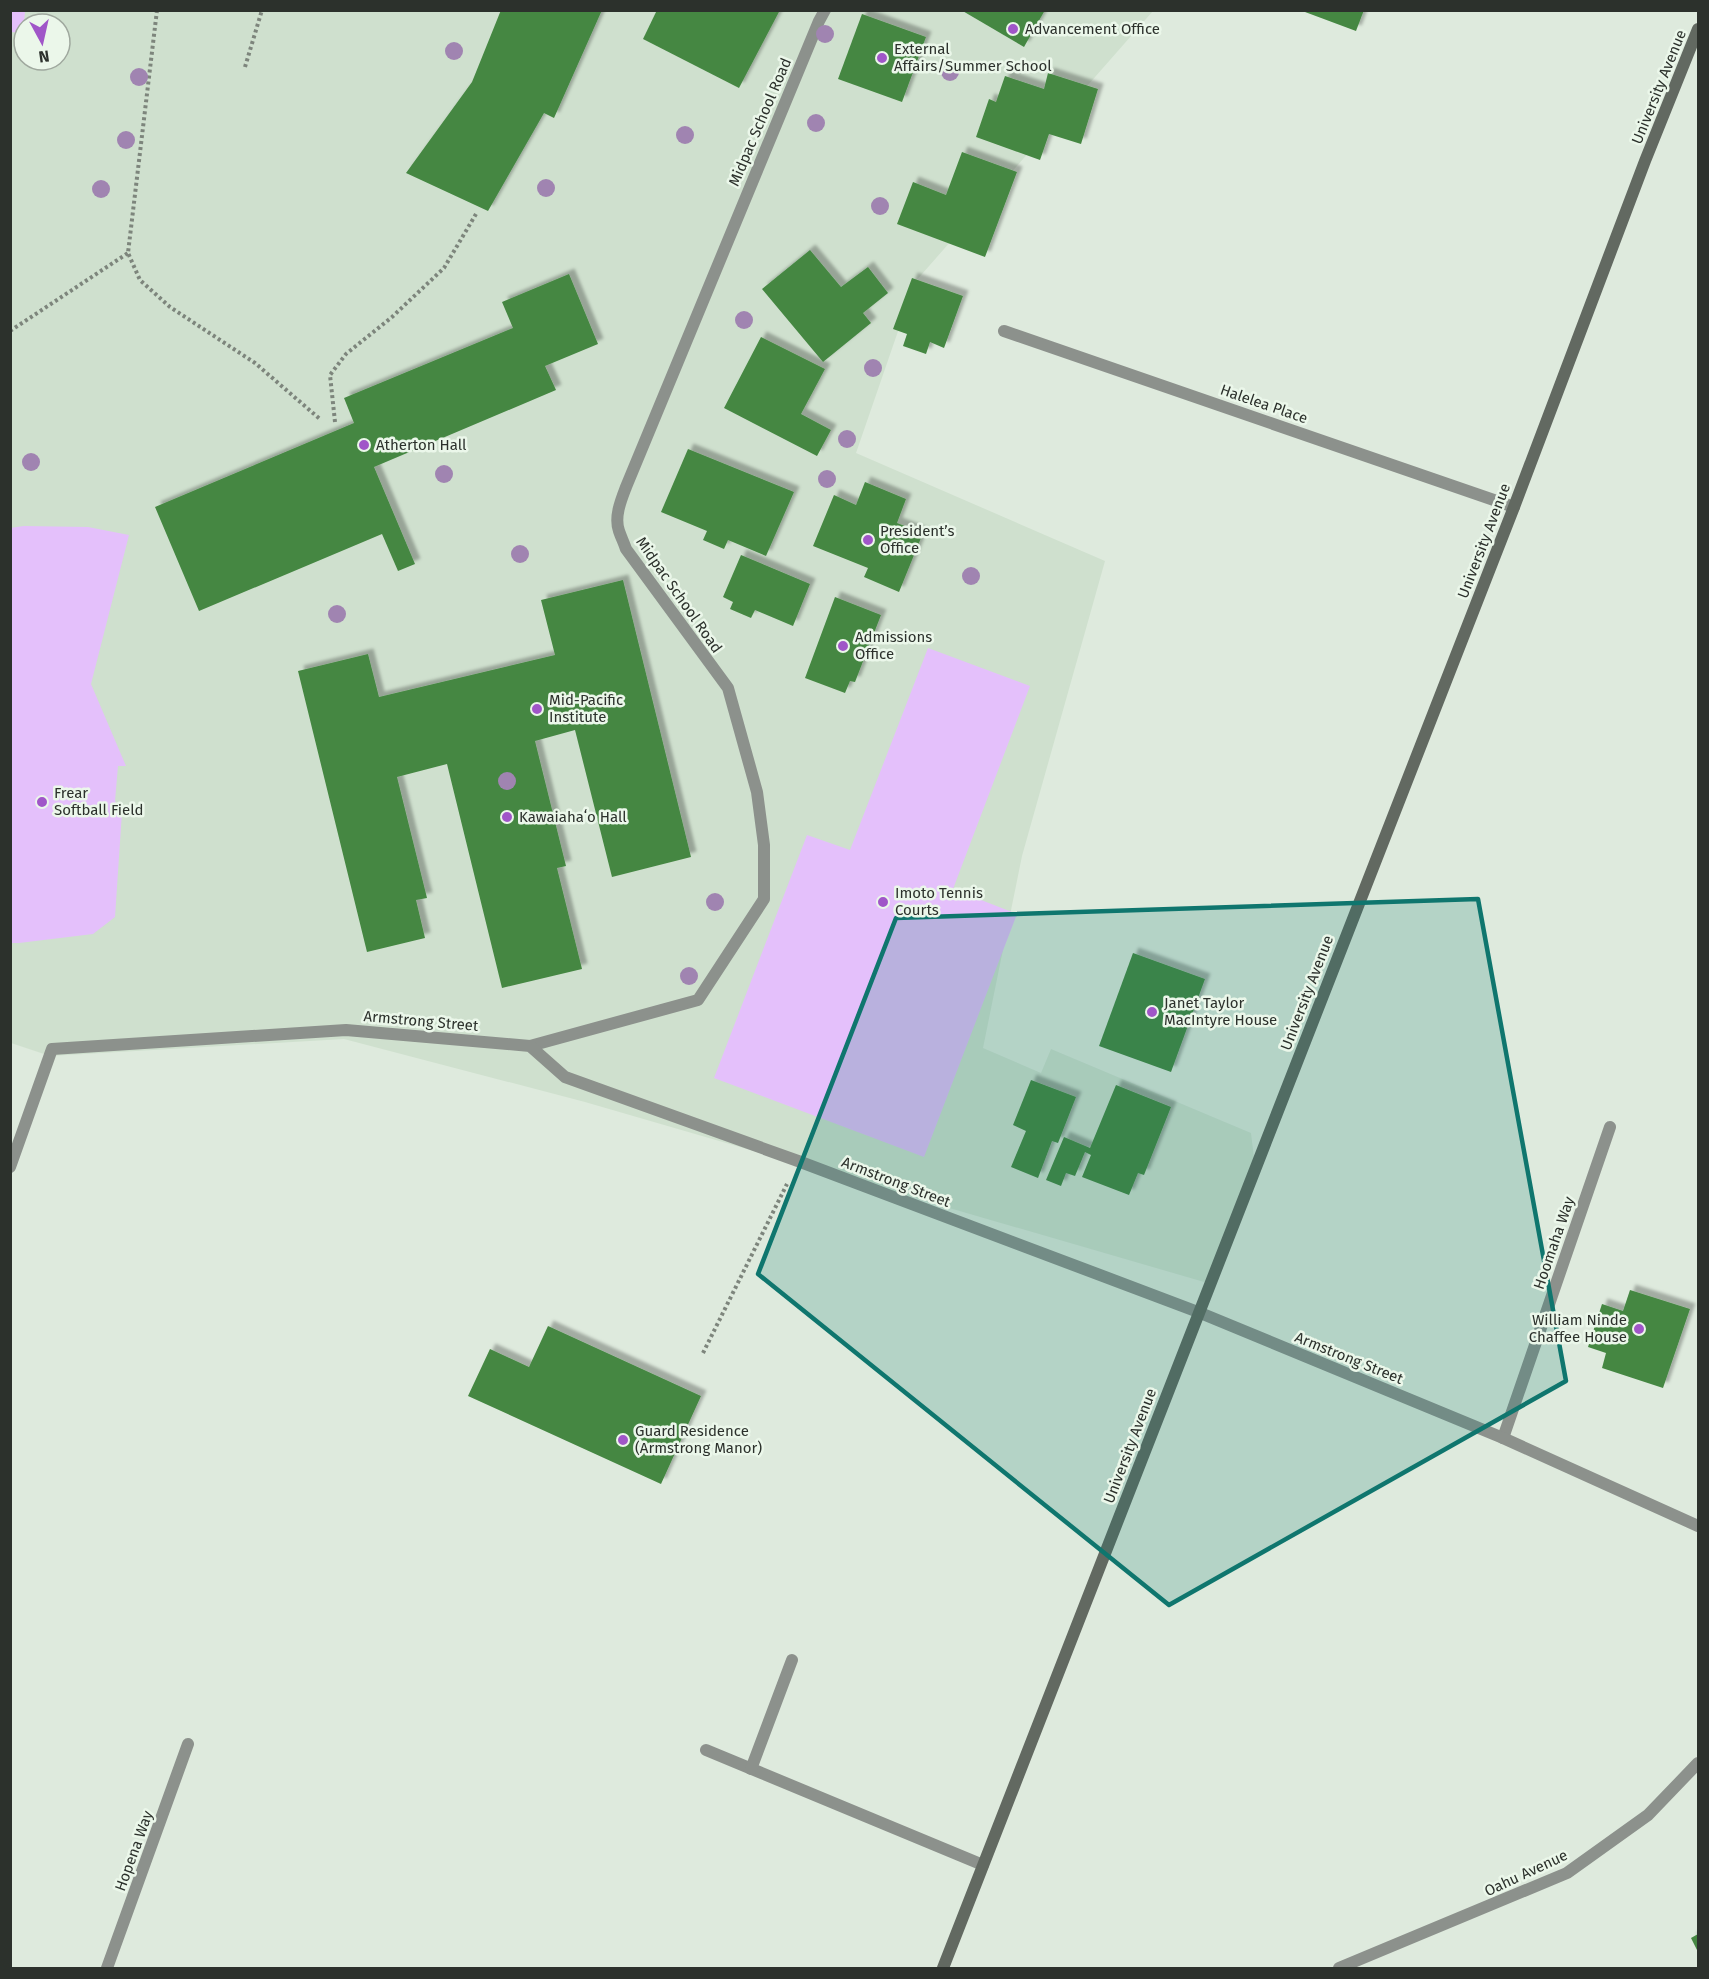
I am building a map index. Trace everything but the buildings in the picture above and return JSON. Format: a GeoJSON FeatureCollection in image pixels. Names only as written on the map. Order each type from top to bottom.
{"type":"FeatureCollection","features":[{"type":"Feature","properties":{"kind":"main road","name":"University Avenue"},"geometry":{"type":"LineString","coordinates":[[943,1968],[1514,507],[1645,161],[1698,29]]}},
{"type":"Feature","properties":{"kind":"street","name":"Midpac School Road"},"geometry":{"type":"LineString","coordinates":[[530,1046],[698,1000],[764,899],[764,845],[757,792],[728,688],[626,549],[618,529],[618,518],[619,504],[814,31],[825,10]]}},
{"type":"Feature","properties":{"kind":"street","name":"Halelea Place"},"geometry":{"type":"LineString","coordinates":[[1004,331],[1514,507]]}},
{"type":"Feature","properties":{"kind":"street","name":"Armstrong Street"},"geometry":{"type":"LineString","coordinates":[[10,1167],[52,1049],[346,1030],[530,1046],[565,1077],[798,1161],[1198,1312],[1503,1438],[1698,1526]]}},
{"type":"Feature","properties":{"kind":"street","name":"Hoomaha Way"},"geometry":{"type":"LineString","coordinates":[[1503,1438],[1610,1127]]}},
{"type":"Feature","properties":{"kind":"street"},"geometry":{"type":"LineString","coordinates":[[751,1769],[792,1660]]}},
{"type":"Feature","properties":{"kind":"street","name":"Hopena Way"},"geometry":{"type":"LineString","coordinates":[[107,1968],[189,1744]]}},
{"type":"Feature","properties":{"kind":"street"},"geometry":{"type":"LineString","coordinates":[[706,1750],[983,1865]]}},
{"type":"Feature","properties":{"kind":"street","name":"Oahu Avenue"},"geometry":{"type":"LineString","coordinates":[[1339,1968],[1567,1873],[1648,1815],[1698,1763]]}},
{"type":"Feature","properties":{"kind":"path"},"geometry":{"type":"LineString","coordinates":[[157,10],[128,253],[140,280],[170,307],[255,363],[321,420]]}},
{"type":"Feature","properties":{"kind":"path"},"geometry":{"type":"LineString","coordinates":[[245,67],[262,10]]}},
{"type":"Feature","properties":{"kind":"path"},"geometry":{"type":"LineString","coordinates":[[335,422],[330,375],[346,354],[392,317],[444,268],[476,214]]}},
{"type":"Feature","properties":{"kind":"path"},"geometry":{"type":"LineString","coordinates":[[10,331],[128,253]]}},
{"type":"Feature","properties":{"kind":"path"},"geometry":{"type":"LineString","coordinates":[[703,1353],[798,1161]]}},
{"type":"Feature","properties":{"kind":"highlighted area"},"geometry":{"type":"Polygon","coordinates":[[[1478,899],[1566,1381],[1169,1605],[758,1274],[896,918],[1478,899]]]}},
{"type":"Feature","properties":{"kind":"shaded area"},"geometry":{"type":"Polygon","coordinates":[[[10,11],[25,11],[12,12],[11,32],[10,11]]]}},
{"type":"Feature","properties":{"kind":"shaded area","name":"Mid-Pacific Institute"},"geometry":{"type":"Polygon","coordinates":[[[11,11],[1153,11],[915,282],[856,453],[1105,561],[1022,856],[983,1048],[1041,1073],[1051,1049],[1251,1133],[1255,1166],[1211,1284],[585,1102],[344,1039],[50,1056],[11,1043],[11,11]]]}},
{"type":"Feature","properties":{"kind":"shaded area"},"geometry":{"type":"Polygon","coordinates":[[[24,526],[88,527],[129,535],[91,684],[126,766],[118,766],[115,801],[122,812],[115,917],[93,934],[10,943],[10,528],[24,526]]]}},
{"type":"Feature","properties":{"kind":"shaded area","name":"Imoto Tennis Courts"},"geometry":{"type":"Polygon","coordinates":[[[928,648],[1030,686],[953,889],[1017,914],[924,1157],[714,1078],[807,835],[850,850],[928,648]]]}},
{"type":"Feature","properties":{"kind":"place","name":"Advancement Office"},"geometry":{"type":"Point","coordinates":[1013,29]}},
{"type":"Feature","properties":{"kind":"place","name":"External Affairs/Summer School"},"geometry":{"type":"Point","coordinates":[882,58]}},
{"type":"Feature","properties":{"kind":"place","name":"Atherton Hall"},"geometry":{"type":"Point","coordinates":[364,445]}},
{"type":"Feature","properties":{"kind":"place","name":"President’s Office"},"geometry":{"type":"Point","coordinates":[868,540]}},
{"type":"Feature","properties":{"kind":"place","name":"Admissions Office"},"geometry":{"type":"Point","coordinates":[843,646]}},
{"type":"Feature","properties":{"kind":"place","name":"Mid-Pacific Institute"},"geometry":{"type":"Point","coordinates":[537,709]}},
{"type":"Feature","properties":{"kind":"place","name":"Frear Softball Field"},"geometry":{"type":"Point","coordinates":[42,802]}},
{"type":"Feature","properties":{"kind":"place","name":"Kawaiahaʻo Hall"},"geometry":{"type":"Point","coordinates":[507,817]}},
{"type":"Feature","properties":{"kind":"place","name":"Imoto Tennis Courts"},"geometry":{"type":"Point","coordinates":[883,902]}},
{"type":"Feature","properties":{"kind":"place","name":"Janet Taylor MacIntyre House"},"geometry":{"type":"Point","coordinates":[1152,1012]}},
{"type":"Feature","properties":{"kind":"place","name":"William Ninde Chaffee House"},"geometry":{"type":"Point","coordinates":[1639,1329]}},
{"type":"Feature","properties":{"kind":"place","name":"Guard Residence (Armstrong Manor)"},"geometry":{"type":"Point","coordinates":[623,1440]}}]}
